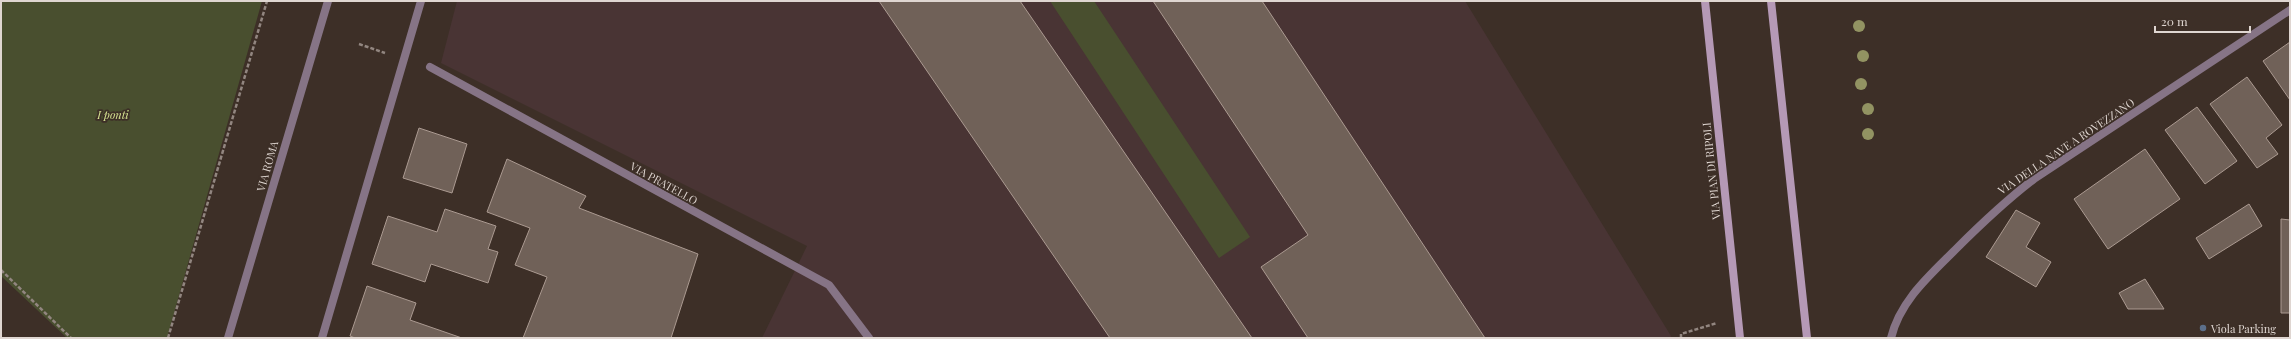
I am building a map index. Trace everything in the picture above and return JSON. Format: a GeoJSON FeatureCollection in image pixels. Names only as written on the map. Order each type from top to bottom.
{"type":"FeatureCollection","features":[{"type":"Feature","properties":{"kind":"main road","name":"VIA PIAN DI RIPOLI"},"geometry":{"type":"LineString","coordinates":[[1705,1],[1740,338]]}},
{"type":"Feature","properties":{"kind":"main road"},"geometry":{"type":"LineString","coordinates":[[1771,1],[1807,338]]}},
{"type":"Feature","properties":{"kind":"street","name":"VIA ROMA"},"geometry":{"type":"LineString","coordinates":[[228,338],[328,1]]}},
{"type":"Feature","properties":{"kind":"street"},"geometry":{"type":"LineString","coordinates":[[322,338],[421,1]]}},
{"type":"Feature","properties":{"kind":"street","name":"VIA DELLA NAVE A ROVEZZANO"},"geometry":{"type":"LineString","coordinates":[[1891,338],[1902,312],[1917,288],[2001,204],[2034,179],[2290,10]]}},
{"type":"Feature","properties":{"kind":"street","name":"VIA PRATELLO"},"geometry":{"type":"LineString","coordinates":[[430,67],[829,286],[869,338]]}},
{"type":"Feature","properties":{"kind":"path"},"geometry":{"type":"LineString","coordinates":[[168,338],[267,1]]}},
{"type":"Feature","properties":{"kind":"path"},"geometry":{"type":"LineString","coordinates":[[359,44],[386,54]]}},
{"type":"Feature","properties":{"kind":"path"},"geometry":{"type":"LineString","coordinates":[[1,270],[71,338]]}},
{"type":"Feature","properties":{"kind":"path"},"geometry":{"type":"LineString","coordinates":[[1681,338],[1681,334],[1737,318]]}},
{"type":"Feature","properties":{"kind":"shaded area"},"geometry":{"type":"Polygon","coordinates":[[[457,1],[1465,1],[1671,336],[1670,338],[762,338],[807,246],[441,63],[457,1]]]}},
{"type":"Feature","properties":{"kind":"green space","name":"I ponti"},"geometry":{"type":"Polygon","coordinates":[[[1,1],[262,1],[167,338],[67,338],[1,276],[1,1]]]}},
{"type":"Feature","properties":{"kind":"green space"},"geometry":{"type":"Polygon","coordinates":[[[1050,1],[1094,1],[1250,237],[1219,258],[1050,1]]]}},
{"type":"Feature","properties":{"kind":"building"},"geometry":{"type":"Polygon","coordinates":[[[879,1],[1020,1],[1252,338],[1110,338],[879,1]]]}},
{"type":"Feature","properties":{"kind":"building"},"geometry":{"type":"Polygon","coordinates":[[[1153,1],[1262,1],[1485,338],[1308,338],[1261,267],[1308,235],[1153,1]]]}},
{"type":"Feature","properties":{"kind":"building"},"geometry":{"type":"Polygon","coordinates":[[[2290,42],[2290,100],[2263,61],[2290,42]]]}},
{"type":"Feature","properties":{"kind":"building"},"geometry":{"type":"Polygon","coordinates":[[[2247,77],[2282,125],[2266,138],[2278,154],[2257,168],[2210,104],[2247,77]]]}},
{"type":"Feature","properties":{"kind":"building"},"geometry":{"type":"Polygon","coordinates":[[[2197,107],[2237,161],[2205,184],[2165,130],[2197,107]]]}},
{"type":"Feature","properties":{"kind":"building"},"geometry":{"type":"Polygon","coordinates":[[[419,128],[467,144],[452,193],[403,178],[419,128]]]}},
{"type":"Feature","properties":{"kind":"building"},"geometry":{"type":"Polygon","coordinates":[[[2145,149],[2180,199],[2108,249],[2074,199],[2145,149]]]}},
{"type":"Feature","properties":{"kind":"building"},"geometry":{"type":"Polygon","coordinates":[[[507,159],[586,196],[579,208],[698,254],[671,338],[523,338],[547,277],[515,265],[530,228],[487,212],[507,159]]]}},
{"type":"Feature","properties":{"kind":"building"},"geometry":{"type":"Polygon","coordinates":[[[2249,204],[2262,226],[2209,259],[2196,238],[2249,204]]]}},
{"type":"Feature","properties":{"kind":"building"},"geometry":{"type":"Polygon","coordinates":[[[445,209],[496,226],[488,249],[498,252],[488,283],[431,264],[425,282],[372,264],[388,216],[437,232],[445,209]]]}},
{"type":"Feature","properties":{"kind":"building"},"geometry":{"type":"Polygon","coordinates":[[[2016,210],[2040,223],[2026,247],[2051,262],[2036,287],[1986,257],[2016,210]]]}},
{"type":"Feature","properties":{"kind":"building"},"geometry":{"type":"Polygon","coordinates":[[[2281,219],[2290,220],[2290,313],[2281,313],[2281,219]]]}},
{"type":"Feature","properties":{"kind":"building"},"geometry":{"type":"Polygon","coordinates":[[[2145,279],[2164,309],[2128,309],[2119,293],[2145,279]]]}},
{"type":"Feature","properties":{"kind":"building"},"geometry":{"type":"Polygon","coordinates":[[[367,286],[416,303],[410,320],[462,338],[355,338],[350,336],[367,286]]]}},
{"type":"Feature","properties":{"kind":"place","name":"Viola Parking"},"geometry":{"type":"Point","coordinates":[2203,328]}}]}
